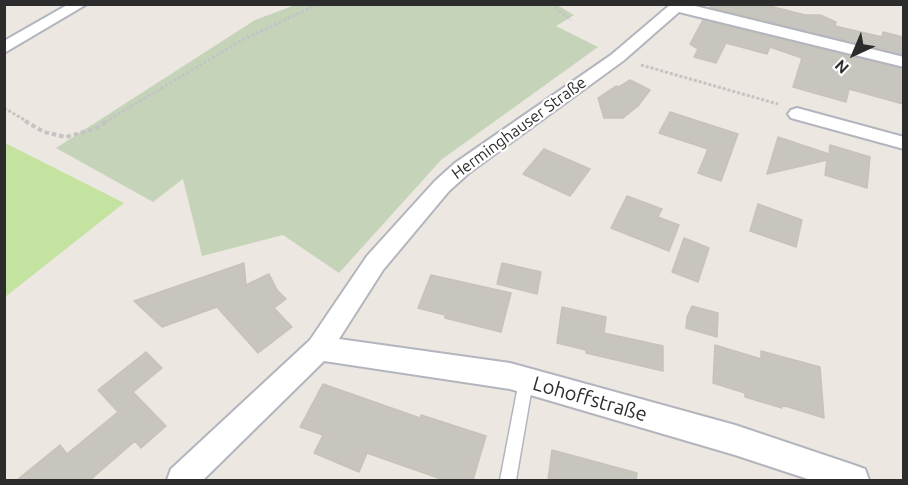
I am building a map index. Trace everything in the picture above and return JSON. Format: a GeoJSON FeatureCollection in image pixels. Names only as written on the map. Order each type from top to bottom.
{"type":"FeatureCollection","features":[{"type":"Feature","properties":{"kind":"street"},"geometry":{"type":"LineString","coordinates":[[4,48],[80,4]]}},
{"type":"Feature","properties":{"kind":"street"},"geometry":{"type":"LineString","coordinates":[[679,6],[903,62]]}},
{"type":"Feature","properties":{"kind":"street","name":"Herminghauser Straße"},"geometry":{"type":"LineString","coordinates":[[182,480],[319,348],[375,263],[442,186],[462,168],[616,58],[679,6]]}},
{"type":"Feature","properties":{"kind":"street"},"geometry":{"type":"LineString","coordinates":[[798,114],[903,143]]}},
{"type":"Feature","properties":{"kind":"street","name":"Lohoffstraße"},"geometry":{"type":"LineString","coordinates":[[319,348],[510,376],[735,440],[854,480]]}},
{"type":"Feature","properties":{"kind":"lane"},"geometry":{"type":"LineString","coordinates":[[508,480],[526,381]]}},
{"type":"Feature","properties":{"kind":"path"},"geometry":{"type":"LineString","coordinates":[[4,108],[44,132],[66,137],[94,129],[244,39],[319,4]]}},
{"type":"Feature","properties":{"kind":"path"},"geometry":{"type":"LineString","coordinates":[[551,4],[571,20]]}},
{"type":"Feature","properties":{"kind":"path"},"geometry":{"type":"LineString","coordinates":[[616,58],[780,105],[798,114]]}},
{"type":"Feature","properties":{"kind":"green space"},"geometry":{"type":"Polygon","coordinates":[[[298,4],[557,5],[574,15],[556,26],[598,47],[441,160],[339,273],[283,235],[202,256],[183,179],[153,202],[56,148],[255,20],[298,4]]]}},
{"type":"Feature","properties":{"kind":"green space"},"geometry":{"type":"Polygon","coordinates":[[[5,143],[124,203],[5,297],[5,143]]]}},
{"type":"Feature","properties":{"kind":"building"},"geometry":{"type":"Polygon","coordinates":[[[712,4],[762,4],[805,15],[820,15],[836,22],[835,26],[882,37],[883,32],[903,37],[903,55],[710,7],[712,4]]]}},
{"type":"Feature","properties":{"kind":"building"},"geometry":{"type":"Polygon","coordinates":[[[703,20],[903,69],[903,104],[849,89],[846,102],[793,87],[802,58],[770,47],[767,54],[726,43],[716,63],[694,57],[698,49],[690,44],[703,20]]]}},
{"type":"Feature","properties":{"kind":"building"},"geometry":{"type":"Polygon","coordinates":[[[630,80],[650,90],[638,106],[623,118],[604,118],[598,98],[630,80]]]}},
{"type":"Feature","properties":{"kind":"building"},"geometry":{"type":"Polygon","coordinates":[[[670,112],[738,134],[721,181],[698,173],[708,149],[659,133],[670,112]]]}},
{"type":"Feature","properties":{"kind":"building"},"geometry":{"type":"Polygon","coordinates":[[[778,137],[829,154],[830,145],[870,157],[867,188],[825,175],[827,160],[767,174],[778,137]]]}},
{"type":"Feature","properties":{"kind":"building"},"geometry":{"type":"Polygon","coordinates":[[[544,149],[590,169],[570,196],[523,174],[544,149]]]}},
{"type":"Feature","properties":{"kind":"building"},"geometry":{"type":"Polygon","coordinates":[[[627,196],[662,209],[658,217],[679,225],[669,251],[611,228],[627,196]]]}},
{"type":"Feature","properties":{"kind":"building"},"geometry":{"type":"Polygon","coordinates":[[[758,204],[802,220],[796,247],[750,231],[758,204]]]}},
{"type":"Feature","properties":{"kind":"building"},"geometry":{"type":"Polygon","coordinates":[[[684,238],[709,248],[698,282],[672,272],[684,238]]]}},
{"type":"Feature","properties":{"kind":"building"},"geometry":{"type":"Polygon","coordinates":[[[244,263],[246,285],[269,274],[277,290],[286,299],[274,308],[292,327],[258,353],[217,307],[162,327],[134,301],[244,263]]]}},
{"type":"Feature","properties":{"kind":"building"},"geometry":{"type":"Polygon","coordinates":[[[502,263],[541,272],[537,294],[497,284],[502,263]]]}},
{"type":"Feature","properties":{"kind":"building"},"geometry":{"type":"Polygon","coordinates":[[[431,275],[511,293],[501,332],[445,318],[445,315],[418,308],[431,275]]]}},
{"type":"Feature","properties":{"kind":"building"},"geometry":{"type":"Polygon","coordinates":[[[692,306],[718,313],[717,337],[686,328],[687,317],[692,306]]]}},
{"type":"Feature","properties":{"kind":"building"},"geometry":{"type":"Polygon","coordinates":[[[562,307],[606,317],[604,333],[663,346],[663,371],[586,353],[586,350],[557,343],[562,307]]]}},
{"type":"Feature","properties":{"kind":"building"},"geometry":{"type":"Polygon","coordinates":[[[715,345],[761,359],[761,351],[820,367],[824,418],[745,397],[745,393],[713,383],[715,345]]]}},
{"type":"Feature","properties":{"kind":"building"},"geometry":{"type":"Polygon","coordinates":[[[146,352],[162,368],[133,392],[166,426],[141,448],[135,441],[90,480],[17,480],[60,445],[67,454],[118,412],[98,390],[146,352]]]}},
{"type":"Feature","properties":{"kind":"building"},"geometry":{"type":"Polygon","coordinates":[[[323,384],[420,418],[421,415],[486,436],[473,480],[444,480],[367,453],[359,472],[314,453],[323,435],[300,427],[323,384]]]}},
{"type":"Feature","properties":{"kind":"building"},"geometry":{"type":"Polygon","coordinates":[[[552,450],[637,473],[636,480],[548,480],[552,450]]]}}]}
